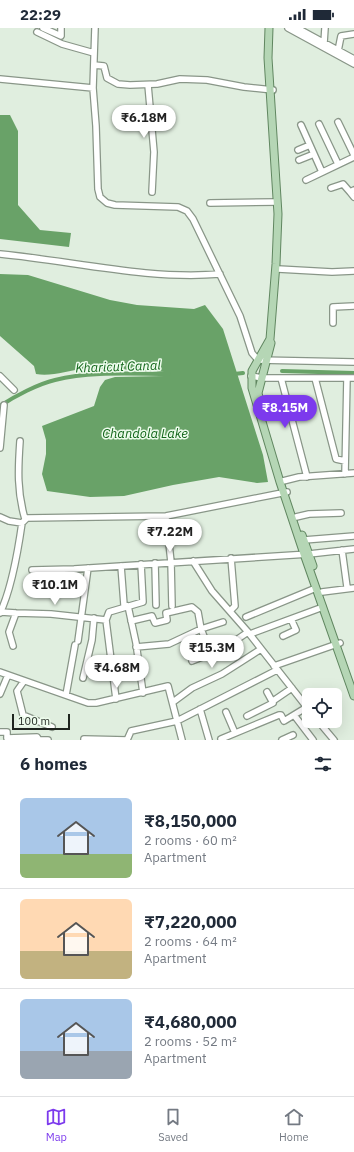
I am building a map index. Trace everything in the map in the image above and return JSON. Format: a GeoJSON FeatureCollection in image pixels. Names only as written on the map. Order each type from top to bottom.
{"type":"FeatureCollection","features":[{"type":"Feature","properties":{"kind":"main road"},"geometry":{"type":"LineString","coordinates":[[270,28],[271,90],[278,214],[276,264],[270,338],[252,371],[252,388],[306,554],[354,685]]}},
{"type":"Feature","properties":{"kind":"main road"},"geometry":{"type":"LineString","coordinates":[[271,90],[281,214],[273,339],[258,393],[286,493],[304,540],[306,554]]}},
{"type":"Feature","properties":{"kind":"main road"},"geometry":{"type":"LineString","coordinates":[[319,590],[323,607],[338,643],[354,696]]}},
{"type":"Feature","properties":{"kind":"street"},"geometry":{"type":"LineString","coordinates":[[38,30],[43,28],[61,36],[61,28]]}},
{"type":"Feature","properties":{"kind":"street"},"geometry":{"type":"LineString","coordinates":[[95,28],[93,88],[96,126],[97,177],[100,197],[107,203],[115,205],[168,206],[178,207],[187,211],[193,219],[220,274],[240,316],[252,353],[258,360],[354,362]]}},
{"type":"Feature","properties":{"kind":"street"},"geometry":{"type":"LineString","coordinates":[[288,28],[354,64]]}},
{"type":"Feature","properties":{"kind":"street"},"geometry":{"type":"LineString","coordinates":[[296,28],[354,59]]}},
{"type":"Feature","properties":{"kind":"street"},"geometry":{"type":"LineString","coordinates":[[324,28],[324,42]]}},
{"type":"Feature","properties":{"kind":"street"},"geometry":{"type":"LineString","coordinates":[[38,30],[62,44],[94,53]]}},
{"type":"Feature","properties":{"kind":"street"},"geometry":{"type":"LineString","coordinates":[[338,51],[341,36],[354,34]]}},
{"type":"Feature","properties":{"kind":"street"},"geometry":{"type":"LineString","coordinates":[[94,65],[104,66],[107,78],[118,84],[148,85],[180,79],[207,80],[271,90]]}},
{"type":"Feature","properties":{"kind":"street"},"geometry":{"type":"LineString","coordinates":[[0,79],[93,88]]}},
{"type":"Feature","properties":{"kind":"street"},"geometry":{"type":"LineString","coordinates":[[148,85],[154,152],[152,192]]}},
{"type":"Feature","properties":{"kind":"street"},"geometry":{"type":"LineString","coordinates":[[306,180],[354,156],[338,122]]}},
{"type":"Feature","properties":{"kind":"street"},"geometry":{"type":"LineString","coordinates":[[319,124],[338,164]]}},
{"type":"Feature","properties":{"kind":"street"},"geometry":{"type":"LineString","coordinates":[[301,125],[322,172]]}},
{"type":"Feature","properties":{"kind":"street"},"geometry":{"type":"LineString","coordinates":[[298,150],[310,145]]}},
{"type":"Feature","properties":{"kind":"street"},"geometry":{"type":"LineString","coordinates":[[299,160],[314,154]]}},
{"type":"Feature","properties":{"kind":"street"},"geometry":{"type":"LineString","coordinates":[[331,188],[343,184],[352,191],[354,197]]}},
{"type":"Feature","properties":{"kind":"street"},"geometry":{"type":"LineString","coordinates":[[210,203],[277,202]]}},
{"type":"Feature","properties":{"kind":"street"},"geometry":{"type":"LineString","coordinates":[[0,254],[153,273],[200,276],[220,274]]}},
{"type":"Feature","properties":{"kind":"street"},"geometry":{"type":"LineString","coordinates":[[278,269],[332,272],[354,271]]}},
{"type":"Feature","properties":{"kind":"street"},"geometry":{"type":"LineString","coordinates":[[333,323],[333,307],[354,306]]}},
{"type":"Feature","properties":{"kind":"street"},"geometry":{"type":"LineString","coordinates":[[0,376],[14,390]]}},
{"type":"Feature","properties":{"kind":"street"},"geometry":{"type":"LineString","coordinates":[[251,376],[262,378],[354,378]]}},
{"type":"Feature","properties":{"kind":"street"},"geometry":{"type":"LineString","coordinates":[[281,378],[307,477]]}},
{"type":"Feature","properties":{"kind":"street"},"geometry":{"type":"LineString","coordinates":[[315,378],[336,459],[345,461]]}},
{"type":"Feature","properties":{"kind":"street"},"geometry":{"type":"LineString","coordinates":[[344,474],[347,378]]}},
{"type":"Feature","properties":{"kind":"street"},"geometry":{"type":"LineString","coordinates":[[0,448],[4,404]]}},
{"type":"Feature","properties":{"kind":"street"},"geometry":{"type":"LineString","coordinates":[[20,441],[18,474],[24,521],[14,568],[0,613],[51,614],[106,620]]}},
{"type":"Feature","properties":{"kind":"street"},"geometry":{"type":"LineString","coordinates":[[283,481],[307,477],[354,473]]}},
{"type":"Feature","properties":{"kind":"street"},"geometry":{"type":"LineString","coordinates":[[0,517],[9,521],[24,521],[31,517],[166,516],[286,493]]}},
{"type":"Feature","properties":{"kind":"street"},"geometry":{"type":"LineString","coordinates":[[296,517],[309,514],[341,513]]}},
{"type":"Feature","properties":{"kind":"street"},"geometry":{"type":"LineString","coordinates":[[166,516],[172,606]]}},
{"type":"Feature","properties":{"kind":"street"},"geometry":{"type":"LineString","coordinates":[[304,540],[354,536]]}},
{"type":"Feature","properties":{"kind":"street"},"geometry":{"type":"LineString","coordinates":[[32,570],[88,568],[306,554],[354,549]]}},
{"type":"Feature","properties":{"kind":"street"},"geometry":{"type":"LineString","coordinates":[[342,550],[347,586]]}},
{"type":"Feature","properties":{"kind":"street"},"geometry":{"type":"LineString","coordinates":[[230,611],[235,606],[231,558]]}},
{"type":"Feature","properties":{"kind":"street"},"geometry":{"type":"LineString","coordinates":[[193,561],[212,591],[249,633],[302,701]]}},
{"type":"Feature","properties":{"kind":"street"},"geometry":{"type":"LineString","coordinates":[[155,563],[156,605]]}},
{"type":"Feature","properties":{"kind":"street"},"geometry":{"type":"LineString","coordinates":[[116,699],[106,620],[109,612],[143,602],[141,564]]}},
{"type":"Feature","properties":{"kind":"street"},"geometry":{"type":"LineString","coordinates":[[121,566],[124,605],[128,606],[143,693]]}},
{"type":"Feature","properties":{"kind":"street"},"geometry":{"type":"LineString","coordinates":[[66,695],[77,643],[88,568]]}},
{"type":"Feature","properties":{"kind":"street"},"geometry":{"type":"LineString","coordinates":[[246,617],[319,590],[354,588]]}},
{"type":"Feature","properties":{"kind":"street"},"geometry":{"type":"LineString","coordinates":[[131,621],[152,616],[155,624],[167,620],[166,613],[192,607],[198,612],[201,629],[211,654]]}},
{"type":"Feature","properties":{"kind":"street"},"geometry":{"type":"LineString","coordinates":[[192,661],[223,649],[249,633],[323,607]]}},
{"type":"Feature","properties":{"kind":"street"},"geometry":{"type":"LineString","coordinates":[[13,646],[9,632],[16,614]]}},
{"type":"Feature","properties":{"kind":"street"},"geometry":{"type":"LineString","coordinates":[[83,678],[92,640],[94,618]]}},
{"type":"Feature","properties":{"kind":"street"},"geometry":{"type":"LineString","coordinates":[[283,636],[296,630],[291,619]]}},
{"type":"Feature","properties":{"kind":"street"},"geometry":{"type":"LineString","coordinates":[[136,647],[169,644],[201,629],[223,622]]}},
{"type":"Feature","properties":{"kind":"street"},"geometry":{"type":"LineString","coordinates":[[84,739],[127,740],[131,731],[177,721],[275,668],[338,643]]}},
{"type":"Feature","properties":{"kind":"street"},"geometry":{"type":"LineString","coordinates":[[173,702],[192,688],[222,674],[261,649]]}},
{"type":"Feature","properties":{"kind":"street"},"geometry":{"type":"LineString","coordinates":[[0,672],[88,703],[116,699],[168,686],[182,740]]}},
{"type":"Feature","properties":{"kind":"street"},"geometry":{"type":"LineString","coordinates":[[0,694],[8,675]]}},
{"type":"Feature","properties":{"kind":"street"},"geometry":{"type":"LineString","coordinates":[[24,681],[17,691],[23,715],[52,726]]}},
{"type":"Feature","properties":{"kind":"street"},"geometry":{"type":"LineString","coordinates":[[247,716],[273,703],[273,701],[292,688]]}},
{"type":"Feature","properties":{"kind":"street"},"geometry":{"type":"LineString","coordinates":[[267,692],[273,701]]}},
{"type":"Feature","properties":{"kind":"street"},"geometry":{"type":"LineString","coordinates":[[200,709],[209,740]]}},
{"type":"Feature","properties":{"kind":"street"},"geometry":{"type":"LineString","coordinates":[[226,712],[235,733]]}},
{"type":"Feature","properties":{"kind":"street"},"geometry":{"type":"LineString","coordinates":[[221,739],[279,715],[281,715],[284,721],[302,712]]}},
{"type":"Feature","properties":{"kind":"street"},"geometry":{"type":"LineString","coordinates":[[294,715],[313,740]]}},
{"type":"Feature","properties":{"kind":"street"},"geometry":{"type":"LineString","coordinates":[[324,728],[334,740]]}},
{"type":"Feature","properties":{"kind":"street"},"geometry":{"type":"LineString","coordinates":[[0,732],[7,732],[8,739],[37,737],[39,740],[48,740]]}},
{"type":"Feature","properties":{"kind":"street"},"geometry":{"type":"LineString","coordinates":[[282,740],[293,735]]}},
{"type":"Feature","properties":{"kind":"water"},"geometry":{"type":"Polygon","coordinates":[[[0,115],[10,115],[18,131],[18,205],[40,230],[71,233],[69,247],[0,239],[0,115]]]}},
{"type":"Feature","properties":{"kind":"water","name":"Chandola Lake"},"geometry":{"type":"Polygon","coordinates":[[[0,274],[28,275],[110,300],[137,305],[194,309],[205,305],[223,329],[263,455],[268,482],[257,483],[219,477],[124,496],[90,497],[47,491],[42,474],[46,454],[46,440],[42,426],[94,406],[100,387],[105,380],[115,377],[164,376],[164,372],[125,369],[84,369],[48,375],[36,374],[34,366],[0,336],[0,274]]]}},
{"type":"Feature","properties":{"kind":"waterway","name":"Kharicut Canal"},"geometry":{"type":"LineString","coordinates":[[282,371],[354,373]]}},
{"type":"Feature","properties":{"kind":"waterway","name":"Kharicut Canal"},"geometry":{"type":"LineString","coordinates":[[234,374],[243,373]]}},
{"type":"Feature","properties":{"kind":"waterway","name":"Kharicut Canal"},"geometry":{"type":"LineString","coordinates":[[0,406],[34,387],[69,377],[97,374],[169,374]]}}]}
